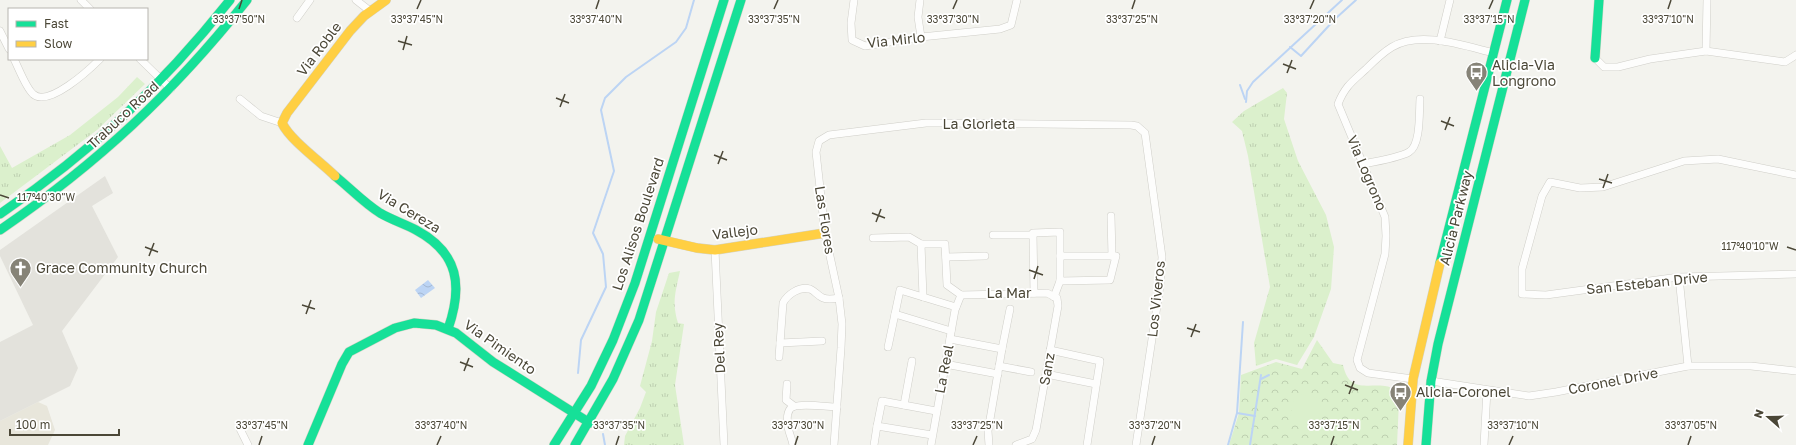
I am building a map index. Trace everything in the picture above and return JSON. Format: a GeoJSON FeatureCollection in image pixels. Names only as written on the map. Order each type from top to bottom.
{"type":"FeatureCollection","features":[{"type":"Feature","properties":{"kind":"main road","name":"Trabuco Road"},"geometry":{"type":"LineString","coordinates":[[0,214],[74,161],[127,114],[162,80],[190,49],[230,0]]}},
{"type":"Feature","properties":{"kind":"main road","name":"Trabuco Road"},"geometry":{"type":"LineString","coordinates":[[0,230],[82,171],[120,140],[171,89],[220,35],[247,0]]}},
{"type":"Feature","properties":{"kind":"main road","name":"Via Roble"},"geometry":{"type":"LineString","coordinates":[[282,123],[287,113],[350,31],[370,11],[386,0]]}},
{"type":"Feature","properties":{"kind":"main road","name":"Los Alisos Boulevard"},"geometry":{"type":"LineString","coordinates":[[554,445],[575,414],[591,386],[613,340],[635,283],[724,0]]}},
{"type":"Feature","properties":{"kind":"main road"},"geometry":{"type":"LineString","coordinates":[[575,445],[590,423],[613,379],[630,342],[645,302],[741,0]]}},
{"type":"Feature","properties":{"kind":"main road","name":"Alicia Parkway"},"geometry":{"type":"LineString","coordinates":[[1408,445],[1413,379],[1421,340],[1507,0]]}},
{"type":"Feature","properties":{"kind":"main road","name":"Alicia Parkway"},"geometry":{"type":"LineString","coordinates":[[1426,445],[1431,381],[1438,344],[1525,0]]}},
{"type":"Feature","properties":{"kind":"main road"},"geometry":{"type":"LineString","coordinates":[[1595,58],[1599,0]]}},
{"type":"Feature","properties":{"kind":"main road","name":"Via Cereza"},"geometry":{"type":"LineString","coordinates":[[282,123],[285,129],[293,137],[374,208],[395,221],[429,237],[443,250],[453,267],[458,289],[455,310],[448,329]]}},
{"type":"Feature","properties":{"kind":"main road","name":"Vallejo"},"geometry":{"type":"LineString","coordinates":[[650,237],[697,248],[715,250],[825,233]]}},
{"type":"Feature","properties":{"kind":"main road","name":"Via Pimiento"},"geometry":{"type":"LineString","coordinates":[[308,445],[343,360],[350,352],[401,326],[425,323],[448,329],[456,333],[493,362],[590,423]]}},
{"type":"Feature","properties":{"kind":"main road"},"geometry":{"type":"LineString","coordinates":[[1413,379],[1431,381]]}},
{"type":"Feature","properties":{"kind":"street"},"geometry":{"type":"LineString","coordinates":[[81,0],[89,8]]}},
{"type":"Feature","properties":{"kind":"street"},"geometry":{"type":"LineString","coordinates":[[297,18],[310,0]]}},
{"type":"Feature","properties":{"kind":"street"},"geometry":{"type":"LineString","coordinates":[[356,0],[370,11]]}},
{"type":"Feature","properties":{"kind":"street","name":"Via Mirlo"},"geometry":{"type":"LineString","coordinates":[[854,0],[851,23],[852,40],[865,46],[921,37],[1000,29],[1011,25],[1017,0]]}},
{"type":"Feature","properties":{"kind":"street"},"geometry":{"type":"LineString","coordinates":[[920,0],[918,17],[921,37]]}},
{"type":"Feature","properties":{"kind":"street"},"geometry":{"type":"LineString","coordinates":[[1440,40],[1450,0]]}},
{"type":"Feature","properties":{"kind":"street"},"geometry":{"type":"LineString","coordinates":[[1706,51],[1707,0]]}},
{"type":"Feature","properties":{"kind":"street"},"geometry":{"type":"LineString","coordinates":[[0,32],[8,47]]}},
{"type":"Feature","properties":{"kind":"street","name":"Via Logrono"},"geometry":{"type":"LineString","coordinates":[[1413,379],[1368,373],[1360,368],[1357,360],[1385,254],[1385,217],[1338,104],[1343,90],[1393,46],[1407,41],[1422,39],[1440,40],[1494,53]]}},
{"type":"Feature","properties":{"kind":"street"},"geometry":{"type":"LineString","coordinates":[[1595,58],[1604,67],[1618,67],[1650,59],[1706,51],[1785,62],[1796,55]]}},
{"type":"Feature","properties":{"kind":"street"},"geometry":{"type":"LineString","coordinates":[[15,60],[32,93],[38,98],[45,98],[60,91],[83,76],[99,60]]}},
{"type":"Feature","properties":{"kind":"street"},"geometry":{"type":"LineString","coordinates":[[141,60],[171,89]]}},
{"type":"Feature","properties":{"kind":"street"},"geometry":{"type":"LineString","coordinates":[[240,99],[261,116],[282,123]]}},
{"type":"Feature","properties":{"kind":"street"},"geometry":{"type":"LineString","coordinates":[[1363,164],[1409,152],[1414,147],[1418,135],[1420,99]]}},
{"type":"Feature","properties":{"kind":"street","name":"La Glorieta"},"geometry":{"type":"LineString","coordinates":[[819,141],[829,135],[926,124],[1131,125],[1142,129]]}},
{"type":"Feature","properties":{"kind":"street","name":"Los Viveros"},"geometry":{"type":"LineString","coordinates":[[1136,445],[1160,286],[1162,257],[1146,138],[1142,129]]}},
{"type":"Feature","properties":{"kind":"street","name":"Las Flores"},"geometry":{"type":"LineString","coordinates":[[819,141],[816,152],[825,233],[839,298],[842,324],[834,445]]}},
{"type":"Feature","properties":{"kind":"street","name":"San Esteban Drive"},"geometry":{"type":"LineString","coordinates":[[1796,175],[1718,159],[1684,161],[1603,187],[1580,188],[1550,182],[1542,196],[1522,269],[1522,294],[1546,295],[1679,277],[1796,274]]}},
{"type":"Feature","properties":{"kind":"street"},"geometry":{"type":"LineString","coordinates":[[1111,216],[1112,256]]}},
{"type":"Feature","properties":{"kind":"street"},"geometry":{"type":"LineString","coordinates":[[993,235],[1033,235],[1033,232],[1060,232],[1060,256],[1060,281],[1110,280],[1116,256],[1060,256]]}},
{"type":"Feature","properties":{"kind":"street"},"geometry":{"type":"LineString","coordinates":[[1033,235],[1034,293]]}},
{"type":"Feature","properties":{"kind":"street"},"geometry":{"type":"LineString","coordinates":[[873,238],[909,237],[921,244],[945,244],[947,285],[961,295]]}},
{"type":"Feature","properties":{"kind":"street"},"geometry":{"type":"LineString","coordinates":[[921,244],[923,297]]}},
{"type":"Feature","properties":{"kind":"street","name":"Del Rey"},"geometry":{"type":"LineString","coordinates":[[715,250],[724,445]]}},
{"type":"Feature","properties":{"kind":"street"},"geometry":{"type":"LineString","coordinates":[[946,257],[985,256]]}},
{"type":"Feature","properties":{"kind":"street"},"geometry":{"type":"LineString","coordinates":[[1679,277],[1688,366]]}},
{"type":"Feature","properties":{"kind":"street","name":"Sanz"},"geometry":{"type":"LineString","coordinates":[[1020,444],[1032,439],[1036,430],[1058,306],[1055,298],[1060,281]]}},
{"type":"Feature","properties":{"kind":"street"},"geometry":{"type":"LineString","coordinates":[[779,357],[782,303],[787,295],[804,288],[810,289],[821,298],[839,298]]}},
{"type":"Feature","properties":{"kind":"street"},"geometry":{"type":"LineString","coordinates":[[888,347],[900,290],[956,307]]}},
{"type":"Feature","properties":{"kind":"street","name":"La Mar"},"geometry":{"type":"LineString","coordinates":[[961,295],[1047,293],[1055,298]]}},
{"type":"Feature","properties":{"kind":"street","name":"La Real"},"geometry":{"type":"LineString","coordinates":[[930,445],[951,331],[956,307],[961,295]]}},
{"type":"Feature","properties":{"kind":"street"},"geometry":{"type":"LineString","coordinates":[[990,445],[988,431],[1010,309]]}},
{"type":"Feature","properties":{"kind":"street"},"geometry":{"type":"LineString","coordinates":[[895,314],[951,331]]}},
{"type":"Feature","properties":{"kind":"street"},"geometry":{"type":"LineString","coordinates":[[950,339],[1002,349]]}},
{"type":"Feature","properties":{"kind":"street"},"geometry":{"type":"LineString","coordinates":[[780,342],[822,341]]}},
{"type":"Feature","properties":{"kind":"street"},"geometry":{"type":"LineString","coordinates":[[1050,350],[1100,361],[1087,445]]}},
{"type":"Feature","properties":{"kind":"street"},"geometry":{"type":"LineString","coordinates":[[904,405],[912,361]]}},
{"type":"Feature","properties":{"kind":"street"},"geometry":{"type":"LineString","coordinates":[[945,364],[998,374]]}},
{"type":"Feature","properties":{"kind":"street"},"geometry":{"type":"LineString","coordinates":[[1000,366],[1030,372]]}},
{"type":"Feature","properties":{"kind":"street","name":"Coronel Drive"},"geometry":{"type":"LineString","coordinates":[[1431,381],[1529,396],[1688,366],[1751,366],[1796,371]]}},
{"type":"Feature","properties":{"kind":"street"},"geometry":{"type":"LineString","coordinates":[[1046,374],[1096,384]]}},
{"type":"Feature","properties":{"kind":"street"},"geometry":{"type":"LineString","coordinates":[[787,384],[786,400],[794,406],[836,407]]}},
{"type":"Feature","properties":{"kind":"street"},"geometry":{"type":"LineString","coordinates":[[1484,445],[1487,390]]}},
{"type":"Feature","properties":{"kind":"street"},"geometry":{"type":"LineString","coordinates":[[874,445],[882,401],[936,411]]}},
{"type":"Feature","properties":{"kind":"street"},"geometry":{"type":"LineString","coordinates":[[793,445],[787,420],[788,413],[794,406]]}},
{"type":"Feature","properties":{"kind":"street"},"geometry":{"type":"LineString","coordinates":[[877,426],[932,435]]}},
{"type":"Feature","properties":{"kind":"street"},"geometry":{"type":"LineString","coordinates":[[239,427],[248,445]]}},
{"type":"Feature","properties":{"kind":"shaded area"},"geometry":{"type":"Polygon","coordinates":[[[105,176],[113,193],[92,206],[118,257],[62,331],[78,368],[70,386],[0,421],[0,342],[33,325],[0,256],[0,250],[105,176]]]}},
{"type":"Feature","properties":{"kind":"shaded area"},"geometry":{"type":"Polygon","coordinates":[[[38,402],[47,406],[55,430],[48,445],[0,445],[0,421],[38,402]]]}},
{"type":"Feature","properties":{"kind":"green space"},"geometry":{"type":"Polygon","coordinates":[[[137,77],[145,84],[97,130],[0,203],[0,146],[12,168],[70,135],[118,97],[137,77]]]}},
{"type":"Feature","properties":{"kind":"green space"},"geometry":{"type":"Polygon","coordinates":[[[1283,88],[1287,93],[1284,119],[1298,161],[1326,215],[1334,247],[1331,289],[1314,337],[1297,365],[1276,359],[1256,366],[1254,343],[1270,287],[1248,156],[1242,131],[1232,122],[1244,111],[1283,88]]]}},
{"type":"Feature","properties":{"kind":"green space"},"geometry":{"type":"Polygon","coordinates":[[[680,271],[676,292],[675,309],[678,323],[684,324],[675,385],[684,445],[624,445],[625,436],[640,408],[646,392],[640,386],[652,341],[656,312],[669,273],[680,271]]]}},
{"type":"Feature","properties":{"kind":"green space"},"geometry":{"type":"Polygon","coordinates":[[[1317,340],[1333,363],[1343,365],[1349,379],[1354,383],[1365,386],[1386,386],[1396,390],[1399,401],[1397,445],[1229,445],[1239,413],[1241,375],[1276,362],[1302,369],[1317,340]]]}},
{"type":"Feature","properties":{"kind":"green space"},"geometry":{"type":"Polygon","coordinates":[[[1297,393],[1322,399],[1317,426],[1315,428],[1289,422],[1295,394],[1297,393]]]}},
{"type":"Feature","properties":{"kind":"water"},"geometry":{"type":"Polygon","coordinates":[[[428,280],[435,288],[421,298],[415,290],[428,280]]]}},
{"type":"Feature","properties":{"kind":"waterway"},"geometry":{"type":"LineString","coordinates":[[578,373],[581,340],[606,287],[603,254],[593,233],[614,171],[601,110],[605,98],[626,77],[676,42],[686,28],[694,0]]}},
{"type":"Feature","properties":{"kind":"waterway"},"geometry":{"type":"LineString","coordinates":[[1246,102],[1247,91],[1253,82],[1342,0]]}},
{"type":"Feature","properties":{"kind":"waterway"},"geometry":{"type":"LineString","coordinates":[[1290,47],[1301,56],[1335,19],[1356,0]]}},
{"type":"Feature","properties":{"kind":"waterway"},"geometry":{"type":"LineString","coordinates":[[1240,85],[1245,99]]}},
{"type":"Feature","properties":{"kind":"waterway"},"geometry":{"type":"LineString","coordinates":[[1243,322],[1237,413],[1255,416]]}},
{"type":"Feature","properties":{"kind":"waterway"},"geometry":{"type":"LineString","coordinates":[[1250,445],[1261,375]]}},
{"type":"Feature","properties":{"kind":"waterway"},"geometry":{"type":"LineString","coordinates":[[1261,379],[1269,375]]}},
{"type":"Feature","properties":{"kind":"waterway"},"geometry":{"type":"LineString","coordinates":[[1228,445],[1237,413]]}},
{"type":"Feature","properties":{"kind":"waterway"},"geometry":{"type":"LineString","coordinates":[[603,434],[605,445]]}},
{"type":"Feature","properties":{"kind":"traffic: fast"},"geometry":{"type":"LineString","coordinates":[[0,214],[65,166],[124,116],[178,61],[230,0]]}},
{"type":"Feature","properties":{"kind":"traffic: fast"},"geometry":{"type":"LineString","coordinates":[[0,230],[70,179],[132,125],[191,66],[247,0]]}},
{"type":"Feature","properties":{"kind":"traffic: fast"},"geometry":{"type":"LineString","coordinates":[[554,445],[591,386],[613,340],[635,283],[724,0]]}},
{"type":"Feature","properties":{"kind":"traffic: fast"},"geometry":{"type":"LineString","coordinates":[[575,445],[613,379],[639,320],[741,0]]}},
{"type":"Feature","properties":{"kind":"traffic: fast"},"geometry":{"type":"LineString","coordinates":[[1440,263],[1507,0]]}},
{"type":"Feature","properties":{"kind":"traffic: fast"},"geometry":{"type":"LineString","coordinates":[[1426,445],[1431,381],[1438,344],[1525,0]]}},
{"type":"Feature","properties":{"kind":"traffic: fast"},"geometry":{"type":"LineString","coordinates":[[1595,58],[1599,0]]}},
{"type":"Feature","properties":{"kind":"traffic: fast"},"geometry":{"type":"LineString","coordinates":[[335,176],[374,209],[416,230],[430,239],[441,249],[449,260],[454,272],[456,285],[453,313],[448,329]]}},
{"type":"Feature","properties":{"kind":"traffic: fast"},"geometry":{"type":"LineString","coordinates":[[308,445],[342,364],[349,352],[395,328],[414,323],[436,325],[456,333],[493,362],[590,423]]}},
{"type":"Feature","properties":{"kind":"traffic: slow"},"geometry":{"type":"LineString","coordinates":[[335,176],[299,144],[286,130],[282,123],[287,113],[350,31],[364,16],[386,0]]}},
{"type":"Feature","properties":{"kind":"traffic: slow"},"geometry":{"type":"LineString","coordinates":[[658,239],[697,248],[715,250],[825,233]]}},
{"type":"Feature","properties":{"kind":"traffic: slow"},"geometry":{"type":"LineString","coordinates":[[1408,445],[1413,379],[1440,263]]}},
{"type":"Feature","properties":{"kind":"place","name":"Alicia-Via Longrono"},"geometry":{"type":"Point","coordinates":[1476,92]}},
{"type":"Feature","properties":{"kind":"place","name":"Grace Community Church"},"geometry":{"type":"Point","coordinates":[21,288]}},
{"type":"Feature","properties":{"kind":"place","name":"Alicia-Coronel"},"geometry":{"type":"Point","coordinates":[1400,412]}}]}
